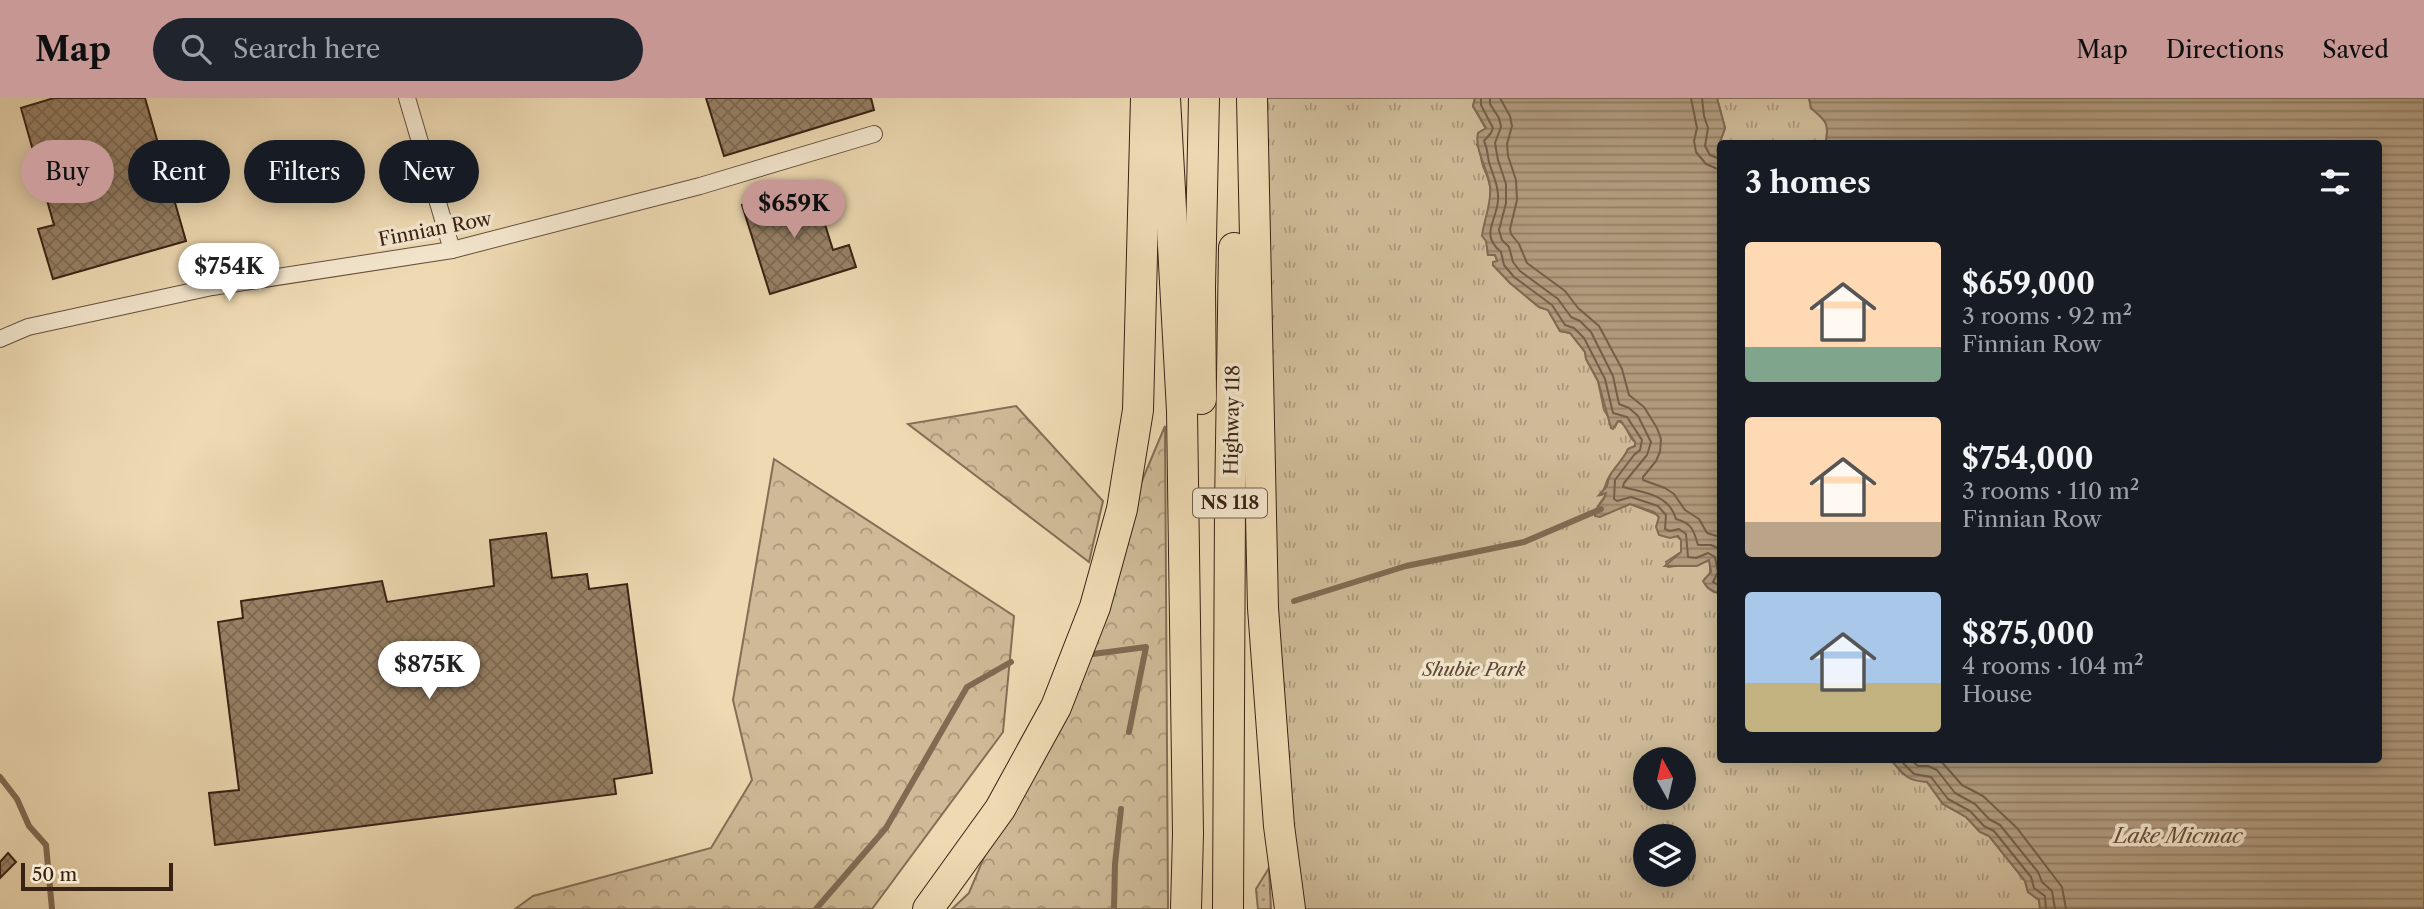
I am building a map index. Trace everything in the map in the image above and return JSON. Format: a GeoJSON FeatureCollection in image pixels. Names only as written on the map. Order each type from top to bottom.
{"type":"FeatureCollection","features":[{"type":"Feature","properties":{"kind":"highway"},"geometry":{"type":"LineString","coordinates":[[928,909],[1000,809],[1056,707],[1095,607],[1122,509],[1138,410],[1146,98]]}},
{"type":"Feature","properties":{"kind":"highway"},"geometry":{"type":"LineString","coordinates":[[1165,98],[1182,411],[1188,834],[1186,909]]}},
{"type":"Feature","properties":{"kind":"highway","name":"Highway 118"},"geometry":{"type":"LineString","coordinates":[[1199,909],[1200,287],[1205,98]]}},
{"type":"Feature","properties":{"kind":"highway","name":"Highway 118"},"geometry":{"type":"LineString","coordinates":[[1228,909],[1236,98]]}},
{"type":"Feature","properties":{"kind":"highway"},"geometry":{"type":"LineString","coordinates":[[1252,98],[1263,608],[1279,826],[1290,909]]}},
{"type":"Feature","properties":{"kind":"street"},"geometry":{"type":"LineString","coordinates":[[407,98],[452,250]]}},
{"type":"Feature","properties":{"kind":"street","name":"Finnian Row"},"geometry":{"type":"LineString","coordinates":[[0,340],[28,327],[212,287],[452,250],[699,186],[874,134]]}},
{"type":"Feature","properties":{"kind":"green space","name":"Shubie Park"},"geometry":{"type":"Polygon","coordinates":[[[1261,98],[1475,98],[1473,106],[1486,129],[1477,145],[1490,187],[1488,255],[1495,255],[1498,261],[1493,265],[1539,307],[1548,310],[1560,331],[1570,333],[1585,352],[1598,381],[1604,410],[1615,427],[1618,421],[1624,425],[1635,442],[1635,446],[1628,449],[1609,476],[1601,495],[1607,493],[1598,506],[1617,509],[1630,504],[1658,515],[1659,520],[1681,540],[1681,552],[1666,562],[1668,567],[1709,560],[1707,587],[1717,592],[1717,763],[1894,763],[1903,774],[1927,782],[1943,804],[1966,817],[1980,832],[1989,836],[2025,881],[2028,892],[2039,900],[2040,909],[1287,909],[1261,98]]]}},
{"type":"Feature","properties":{"kind":"green space"},"geometry":{"type":"Polygon","coordinates":[[[1717,98],[1809,98],[1812,106],[1826,122],[1827,128],[1826,140],[1721,140],[1725,128],[1717,98]]]}},
{"type":"Feature","properties":{"kind":"green space"},"geometry":{"type":"Polygon","coordinates":[[[1016,406],[1103,501],[1089,562],[908,424],[1016,406]]]}},
{"type":"Feature","properties":{"kind":"green space"},"geometry":{"type":"Polygon","coordinates":[[[1165,426],[1168,909],[952,909],[969,893],[1165,426]]]}},
{"type":"Feature","properties":{"kind":"green space"},"geometry":{"type":"Polygon","coordinates":[[[774,459],[1014,616],[1003,732],[872,909],[515,909],[533,896],[711,848],[752,780],[733,700],[774,459]]]}},
{"type":"Feature","properties":{"kind":"green space"},"geometry":{"type":"Polygon","coordinates":[[[1269,868],[1271,909],[1258,909],[1256,889],[1269,868]]]}},
{"type":"Feature","properties":{"kind":"water"},"geometry":{"type":"Polygon","coordinates":[[[1475,98],[1717,98],[1725,128],[1721,140],[1717,140],[1717,592],[1710,590],[1703,581],[1711,572],[1709,560],[1697,566],[1665,566],[1681,552],[1681,540],[1678,536],[1670,538],[1659,535],[1656,527],[1659,517],[1654,512],[1630,504],[1600,517],[1595,516],[1596,509],[1606,493],[1599,495],[1628,449],[1635,446],[1635,442],[1621,421],[1611,428],[1598,381],[1585,352],[1570,333],[1560,331],[1548,310],[1539,307],[1493,265],[1493,262],[1497,261],[1495,255],[1488,255],[1486,241],[1482,236],[1490,186],[1477,139],[1478,133],[1486,128],[1473,106],[1475,98]]]}},
{"type":"Feature","properties":{"kind":"water","name":"Lake Micmac"},"geometry":{"type":"Polygon","coordinates":[[[1809,98],[2424,98],[2424,909],[2040,909],[2039,900],[2028,892],[2025,881],[1989,836],[1980,832],[1966,817],[1943,804],[1927,782],[1906,776],[1893,763],[2382,763],[2382,140],[1826,140],[1825,122],[1811,108],[1809,98]]]}},
{"type":"Feature","properties":{"kind":"building"},"geometry":{"type":"Polygon","coordinates":[[[54,98],[145,98],[157,140],[128,140],[128,203],[175,203],[186,241],[53,279],[38,229],[54,225],[48,203],[114,203],[114,140],[30,140],[21,108],[54,98]]]}},
{"type":"Feature","properties":{"kind":"building"},"geometry":{"type":"Polygon","coordinates":[[[706,98],[871,98],[874,110],[724,156],[706,98]]]}},
{"type":"Feature","properties":{"kind":"building"},"geometry":{"type":"Polygon","coordinates":[[[812,183],[833,250],[849,245],[856,267],[770,294],[742,205],[812,183]]]}},
{"type":"Feature","properties":{"kind":"building"},"geometry":{"type":"Polygon","coordinates":[[[546,533],[552,578],[587,574],[589,589],[627,584],[652,773],[614,779],[616,794],[215,845],[209,793],[239,790],[218,622],[243,618],[241,601],[382,581],[387,602],[494,586],[490,540],[546,533]]]}},
{"type":"Feature","properties":{"kind":"building"},"geometry":{"type":"Polygon","coordinates":[[[8,853],[16,862],[0,878],[0,862],[8,853]]]}},
{"type":"Feature","properties":{"kind":"waterway"},"geometry":{"type":"LineString","coordinates":[[1294,601],[1406,566],[1524,542],[1601,509]]}},
{"type":"Feature","properties":{"kind":"waterway"},"geometry":{"type":"LineString","coordinates":[[1093,654],[1146,647],[1129,732]]}},
{"type":"Feature","properties":{"kind":"waterway"},"geometry":{"type":"LineString","coordinates":[[816,909],[886,828],[967,687],[1011,662]]}},
{"type":"Feature","properties":{"kind":"waterway"},"geometry":{"type":"LineString","coordinates":[[0,777],[17,799],[29,826],[46,845],[52,909]]}},
{"type":"Feature","properties":{"kind":"waterway"},"geometry":{"type":"LineString","coordinates":[[1114,909],[1115,864],[1121,809]]}}]}
